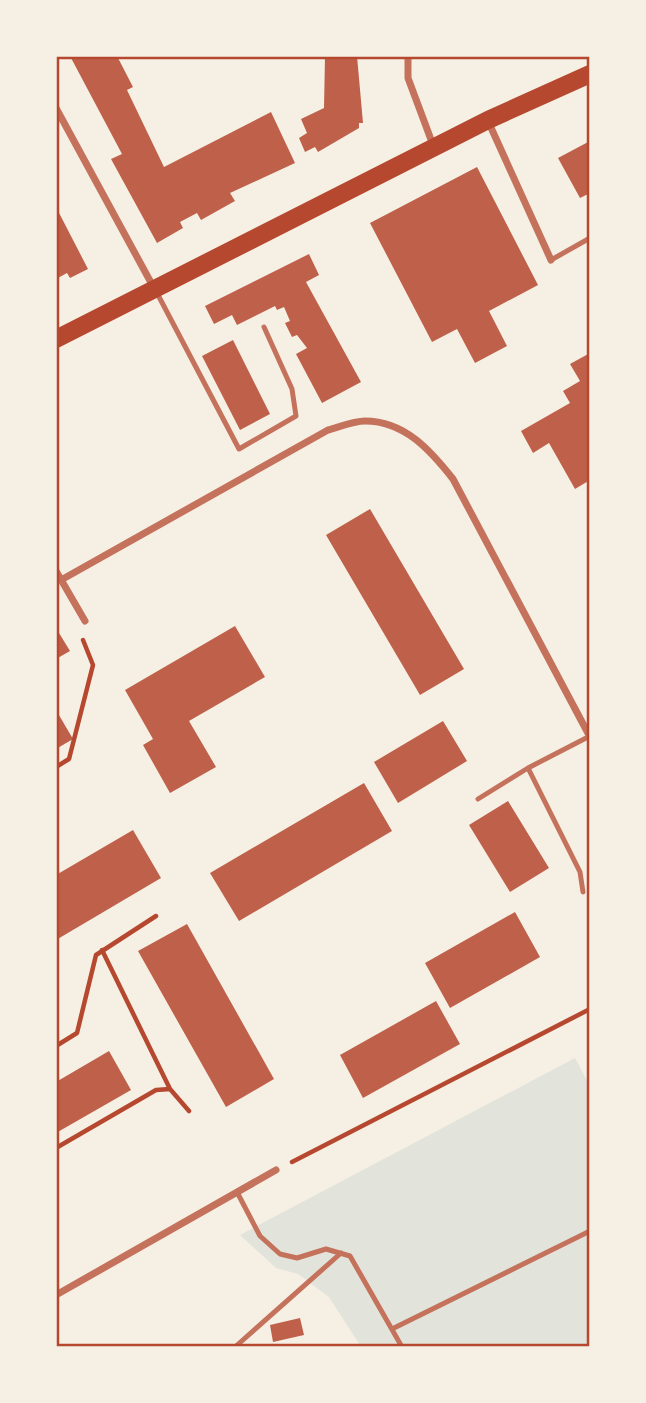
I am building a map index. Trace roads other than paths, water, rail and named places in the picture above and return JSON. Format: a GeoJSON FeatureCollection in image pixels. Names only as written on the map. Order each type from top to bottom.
{"type":"FeatureCollection","features":[{"type":"Feature","properties":{"kind":"main road"},"geometry":{"type":"LineString","coordinates":[[56,339],[488,120],[590,74]]}},
{"type":"Feature","properties":{"kind":"street"},"geometry":{"type":"LineString","coordinates":[[408,56],[408,78],[434,148]]}},
{"type":"Feature","properties":{"kind":"street"},"geometry":{"type":"LineString","coordinates":[[56,108],[155,290]]}},
{"type":"Feature","properties":{"kind":"street"},"geometry":{"type":"LineString","coordinates":[[488,120],[551,260]]}},
{"type":"Feature","properties":{"kind":"street"},"geometry":{"type":"LineString","coordinates":[[61,580],[328,430],[365,421],[401,430],[427,447],[453,479],[590,737]]}},
{"type":"Feature","properties":{"kind":"street"},"geometry":{"type":"LineString","coordinates":[[56,571],[85,621]]}},
{"type":"Feature","properties":{"kind":"street"},"geometry":{"type":"LineString","coordinates":[[56,1295],[276,1170]]}},
{"type":"Feature","properties":{"kind":"lane"},"geometry":{"type":"LineString","coordinates":[[551,260],[590,238]]}},
{"type":"Feature","properties":{"kind":"lane"},"geometry":{"type":"LineString","coordinates":[[155,290],[239,449],[296,416],[292,389],[264,327]]}},
{"type":"Feature","properties":{"kind":"lane"},"geometry":{"type":"LineString","coordinates":[[478,799],[528,768],[590,737]]}},
{"type":"Feature","properties":{"kind":"lane"},"geometry":{"type":"LineString","coordinates":[[528,768],[580,872],[583,892]]}},
{"type":"Feature","properties":{"kind":"lane"},"geometry":{"type":"LineString","coordinates":[[237,1192],[261,1236],[280,1254],[297,1258],[326,1250],[350,1256],[402,1347]]}},
{"type":"Feature","properties":{"kind":"lane"},"geometry":{"type":"LineString","coordinates":[[392,1329],[590,1231]]}},
{"type":"Feature","properties":{"kind":"lane"},"geometry":{"type":"LineString","coordinates":[[235,1347],[341,1254]]}}]}
